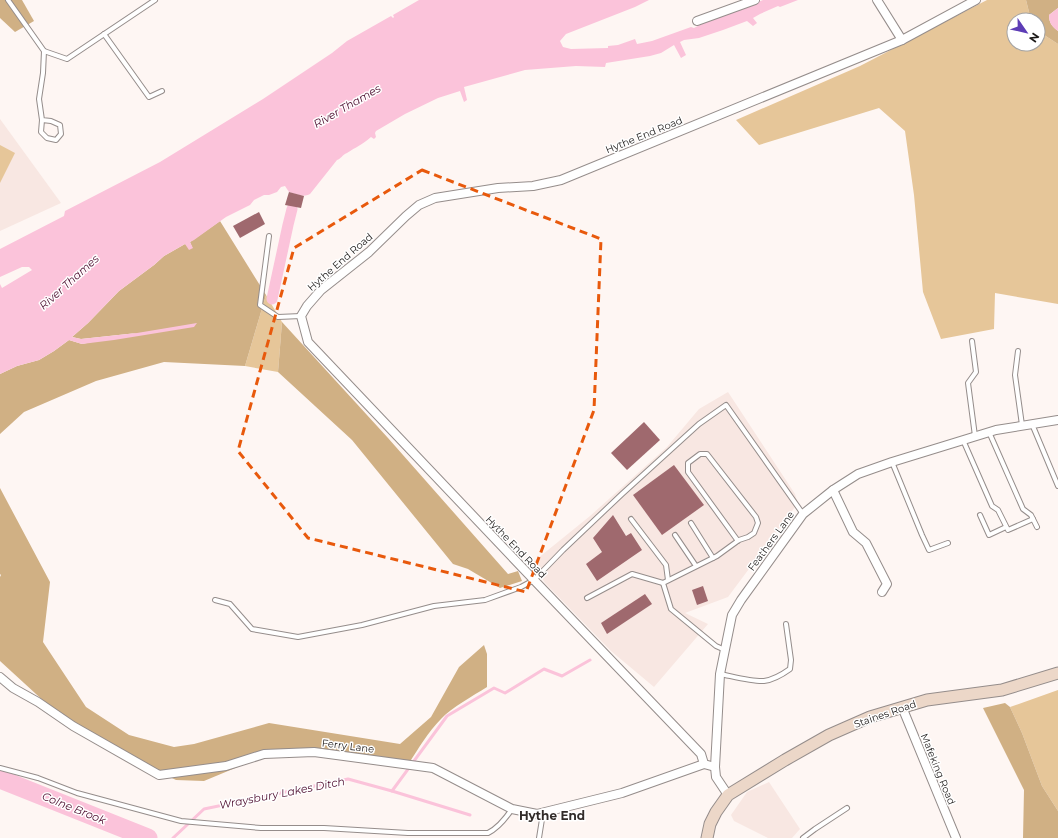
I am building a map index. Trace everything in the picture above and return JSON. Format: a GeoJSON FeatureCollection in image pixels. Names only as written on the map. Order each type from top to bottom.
{"type":"FeatureCollection","features":[{"type":"Feature","properties":{"kind":"main road","name":"Staines Road"},"geometry":{"type":"LineString","coordinates":[[728,795],[829,735],[870,717],[927,700],[1002,690],[1058,673]]}},
{"type":"Feature","properties":{"kind":"main road"},"geometry":{"type":"LineString","coordinates":[[707,838],[710,824],[716,812],[728,795]]}},
{"type":"Feature","properties":{"kind":"street"},"geometry":{"type":"LineString","coordinates":[[697,21],[755,0]]}},
{"type":"Feature","properties":{"kind":"street"},"geometry":{"type":"LineString","coordinates":[[877,0],[902,40]]}},
{"type":"Feature","properties":{"kind":"street","name":"Hythe End Road"},"geometry":{"type":"LineString","coordinates":[[704,764],[701,754],[308,342],[301,316],[307,306],[322,290],[369,252],[406,216],[420,205],[435,198],[498,188],[533,186],[561,180],[902,40],[976,0]]}},
{"type":"Feature","properties":{"kind":"street","name":"Feathers Lane"},"geometry":{"type":"LineString","coordinates":[[728,795],[716,777],[715,767],[720,674],[732,615],[740,600],[803,514],[833,490],[858,474],[988,432],[1058,420]]}},
{"type":"Feature","properties":{"kind":"street"},"geometry":{"type":"LineString","coordinates":[[833,490],[853,532],[866,543],[887,584],[882,592]]}},
{"type":"Feature","properties":{"kind":"street","name":"Ferry Lane"},"geometry":{"type":"LineString","coordinates":[[0,677],[13,688],[38,702],[73,726],[159,775],[226,766],[264,754],[314,752],[434,768],[512,809],[537,814],[622,793],[704,764]]}},
{"type":"Feature","properties":{"kind":"street","name":"Mafeking Road"},"geometry":{"type":"LineString","coordinates":[[902,707],[956,838]]}},
{"type":"Feature","properties":{"kind":"street"},"geometry":{"type":"LineString","coordinates":[[704,764],[715,767]]}},
{"type":"Feature","properties":{"kind":"lane"},"geometry":{"type":"LineString","coordinates":[[8,0],[44,51],[67,59],[155,0]]}},
{"type":"Feature","properties":{"kind":"lane"},"geometry":{"type":"LineString","coordinates":[[104,34],[149,97],[162,92]]}},
{"type":"Feature","properties":{"kind":"lane"},"geometry":{"type":"LineString","coordinates":[[42,120],[51,121],[60,125],[61,134],[56,140],[47,138],[41,132],[42,120],[39,99],[43,73],[44,51]]}},
{"type":"Feature","properties":{"kind":"lane"},"geometry":{"type":"LineString","coordinates":[[269,236],[260,305],[278,317],[301,316]]}},
{"type":"Feature","properties":{"kind":"lane"},"geometry":{"type":"LineString","coordinates":[[972,341],[976,372],[968,383],[975,436]]}},
{"type":"Feature","properties":{"kind":"lane"},"geometry":{"type":"LineString","coordinates":[[1018,351],[1015,375],[1022,425]]}},
{"type":"Feature","properties":{"kind":"lane"},"geometry":{"type":"LineString","coordinates":[[215,600],[230,604],[252,628],[298,637],[362,625],[434,606],[485,600],[522,587],[534,580],[622,494],[699,424],[726,405],[803,514]]}},
{"type":"Feature","properties":{"kind":"lane"},"geometry":{"type":"LineString","coordinates":[[1032,424],[1058,486]]}},
{"type":"Feature","properties":{"kind":"lane"},"geometry":{"type":"LineString","coordinates":[[988,432],[1023,509],[1032,515],[1037,527]]}},
{"type":"Feature","properties":{"kind":"lane"},"geometry":{"type":"LineString","coordinates":[[962,440],[992,506],[998,510],[1008,530],[1033,519]]}},
{"type":"Feature","properties":{"kind":"lane"},"geometry":{"type":"LineString","coordinates":[[587,598],[632,574],[663,583],[713,558],[738,541],[754,533],[758,523],[756,517],[707,454],[700,454],[688,463],[688,472],[738,541]]}},
{"type":"Feature","properties":{"kind":"lane"},"geometry":{"type":"LineString","coordinates":[[892,462],[929,550],[948,543]]}},
{"type":"Feature","properties":{"kind":"lane"},"geometry":{"type":"LineString","coordinates":[[980,515],[989,534],[1006,527]]}},
{"type":"Feature","properties":{"kind":"lane"},"geometry":{"type":"LineString","coordinates":[[631,519],[666,565],[668,580]]}},
{"type":"Feature","properties":{"kind":"lane"},"geometry":{"type":"LineString","coordinates":[[691,523],[713,558]]}},
{"type":"Feature","properties":{"kind":"lane"},"geometry":{"type":"LineString","coordinates":[[675,535],[696,566]]}},
{"type":"Feature","properties":{"kind":"lane"},"geometry":{"type":"LineString","coordinates":[[663,583],[671,609],[716,646],[725,650]]}},
{"type":"Feature","properties":{"kind":"lane"},"geometry":{"type":"LineString","coordinates":[[720,674],[764,681],[790,669],[791,660],[786,624]]}},
{"type":"Feature","properties":{"kind":"lane"},"geometry":{"type":"LineString","coordinates":[[0,768],[38,778],[77,793],[181,821],[261,828],[324,828],[408,833],[488,833],[497,827],[512,809]]}},
{"type":"Feature","properties":{"kind":"lane"},"geometry":{"type":"LineString","coordinates":[[804,838],[814,828],[847,808]]}},
{"type":"Feature","properties":{"kind":"lane"},"geometry":{"type":"LineString","coordinates":[[539,838],[543,813]]}},
{"type":"Feature","properties":{"kind":"highlighted area"},"geometry":{"type":"Polygon","coordinates":[[[422,170],[601,239],[594,410],[526,592],[308,538],[238,451],[294,248],[422,170]]]}},
{"type":"Feature","properties":{"kind":"shaded area"},"geometry":{"type":"Polygon","coordinates":[[[0,0],[22,0],[34,21],[15,32],[0,18],[0,0]]]}},
{"type":"Feature","properties":{"kind":"shaded area"},"geometry":{"type":"Polygon","coordinates":[[[987,0],[1026,0],[1029,12],[1006,12],[1006,52],[1046,52],[1046,36],[1058,44],[1058,304],[995,293],[994,329],[941,339],[923,292],[914,195],[905,131],[879,108],[759,145],[736,120],[860,66],[987,0]]]}},
{"type":"Feature","properties":{"kind":"shaded area"},"geometry":{"type":"Polygon","coordinates":[[[1026,0],[1058,0],[1058,8],[1049,15],[1051,24],[1058,31],[1058,44],[1046,36],[1046,12],[1029,12],[1026,0]]]}},
{"type":"Feature","properties":{"kind":"shaded area"},"geometry":{"type":"Polygon","coordinates":[[[0,119],[61,203],[0,231],[0,119]]]}},
{"type":"Feature","properties":{"kind":"shaded area"},"geometry":{"type":"Polygon","coordinates":[[[0,145],[15,153],[0,183],[0,145]]]}},
{"type":"Feature","properties":{"kind":"shaded area"},"geometry":{"type":"Polygon","coordinates":[[[220,221],[266,295],[245,366],[164,362],[96,381],[24,412],[0,434],[0,374],[17,366],[39,360],[69,340],[82,344],[137,333],[81,339],[72,337],[119,291],[164,256],[185,244],[192,247],[190,242],[220,221]]]}},
{"type":"Feature","properties":{"kind":"shaded area"},"geometry":{"type":"Polygon","coordinates":[[[266,295],[282,322],[278,372],[245,366],[266,295]]]}},
{"type":"Feature","properties":{"kind":"shaded area"},"geometry":{"type":"Polygon","coordinates":[[[282,322],[388,438],[508,574],[518,571],[522,581],[500,588],[468,569],[453,564],[352,440],[278,372],[282,322]]]}},
{"type":"Feature","properties":{"kind":"shaded area"},"geometry":{"type":"Polygon","coordinates":[[[728,392],[795,494],[798,503],[728,597],[685,613],[708,624],[654,687],[611,651],[545,583],[532,563],[590,516],[667,447],[699,409],[728,392]]]}},
{"type":"Feature","properties":{"kind":"shaded area"},"geometry":{"type":"Polygon","coordinates":[[[0,488],[50,582],[43,642],[86,707],[129,735],[174,747],[194,744],[269,723],[400,744],[431,717],[459,667],[484,645],[487,654],[487,687],[457,706],[441,719],[427,735],[408,765],[395,762],[377,765],[324,755],[264,756],[204,781],[176,780],[88,734],[48,705],[0,661],[0,488]]]}},
{"type":"Feature","properties":{"kind":"shaded area"},"geometry":{"type":"Polygon","coordinates":[[[1058,690],[1058,811],[1042,786],[1022,733],[1010,707],[1058,690]]]}},
{"type":"Feature","properties":{"kind":"shaded area"},"geometry":{"type":"Polygon","coordinates":[[[1005,703],[1010,707],[1022,733],[1042,786],[1058,811],[1058,838],[1023,838],[1024,790],[983,708],[1005,703]]]}},
{"type":"Feature","properties":{"kind":"shaded area"},"geometry":{"type":"Polygon","coordinates":[[[769,782],[800,829],[792,838],[768,838],[734,821],[731,815],[747,792],[769,782]]]}},
{"type":"Feature","properties":{"kind":"water","name":"River Thames"},"geometry":{"type":"Polygon","coordinates":[[[419,0],[649,0],[566,34],[560,41],[563,47],[571,49],[608,48],[608,46],[618,45],[635,39],[637,44],[652,41],[691,27],[694,28],[709,20],[724,16],[763,0],[798,0],[780,7],[778,6],[753,18],[757,23],[753,26],[747,21],[699,38],[684,40],[680,42],[686,55],[681,58],[674,45],[661,53],[606,63],[605,67],[576,66],[525,70],[464,87],[467,100],[464,102],[460,91],[438,98],[405,114],[376,131],[376,137],[374,139],[371,137],[337,160],[310,194],[305,196],[300,195],[289,192],[285,186],[281,187],[277,192],[264,195],[254,200],[250,205],[226,217],[190,242],[193,248],[189,250],[185,244],[164,256],[119,291],[72,337],[81,339],[137,333],[197,323],[194,327],[82,344],[69,340],[39,360],[17,366],[0,374],[0,284],[2,288],[32,270],[29,267],[22,267],[0,277],[0,249],[64,216],[65,211],[160,162],[263,99],[332,53],[347,41],[391,16],[393,18],[393,15],[419,0]]]}},
{"type":"Feature","properties":{"kind":"water"},"geometry":{"type":"Polygon","coordinates":[[[1058,8],[1058,31],[1051,24],[1049,15],[1058,8]]]}},
{"type":"Feature","properties":{"kind":"building"},"geometry":{"type":"Polygon","coordinates":[[[289,192],[304,196],[301,208],[285,205],[289,192]]]}},
{"type":"Feature","properties":{"kind":"building"},"geometry":{"type":"Polygon","coordinates":[[[259,212],[265,224],[240,238],[233,226],[259,212]]]}},
{"type":"Feature","properties":{"kind":"building"},"geometry":{"type":"Polygon","coordinates":[[[644,422],[660,440],[627,470],[611,453],[644,422]]]}},
{"type":"Feature","properties":{"kind":"building"},"geometry":{"type":"Polygon","coordinates":[[[674,465],[704,505],[662,535],[633,495],[674,465]]]}},
{"type":"Feature","properties":{"kind":"building"},"geometry":{"type":"Polygon","coordinates":[[[613,515],[626,536],[631,533],[642,550],[597,581],[586,564],[602,552],[593,538],[613,515]]]}},
{"type":"Feature","properties":{"kind":"building"},"geometry":{"type":"Polygon","coordinates":[[[703,586],[708,601],[697,605],[692,590],[703,586]]]}},
{"type":"Feature","properties":{"kind":"building"},"geometry":{"type":"Polygon","coordinates":[[[645,594],[652,604],[607,634],[601,623],[645,594]]]}},
{"type":"Feature","properties":{"kind":"waterway"},"geometry":{"type":"LineString","coordinates":[[272,299],[292,209]]}},
{"type":"Feature","properties":{"kind":"waterway"},"geometry":{"type":"LineString","coordinates":[[392,791],[447,716],[494,688],[505,693],[544,669],[562,676],[590,660]]}},
{"type":"Feature","properties":{"kind":"waterway","name":"Colne Brook"},"geometry":{"type":"LineString","coordinates":[[0,779],[148,838]]}},
{"type":"Feature","properties":{"kind":"waterway","name":"Wraysbury Lakes Ditch"},"geometry":{"type":"LineString","coordinates":[[173,838],[204,809],[348,779],[470,815]]}},
{"type":"Feature","properties":{"kind":"district","name":"Hythe End"},"geometry":{"type":"Point","coordinates":[552,815]}}]}
